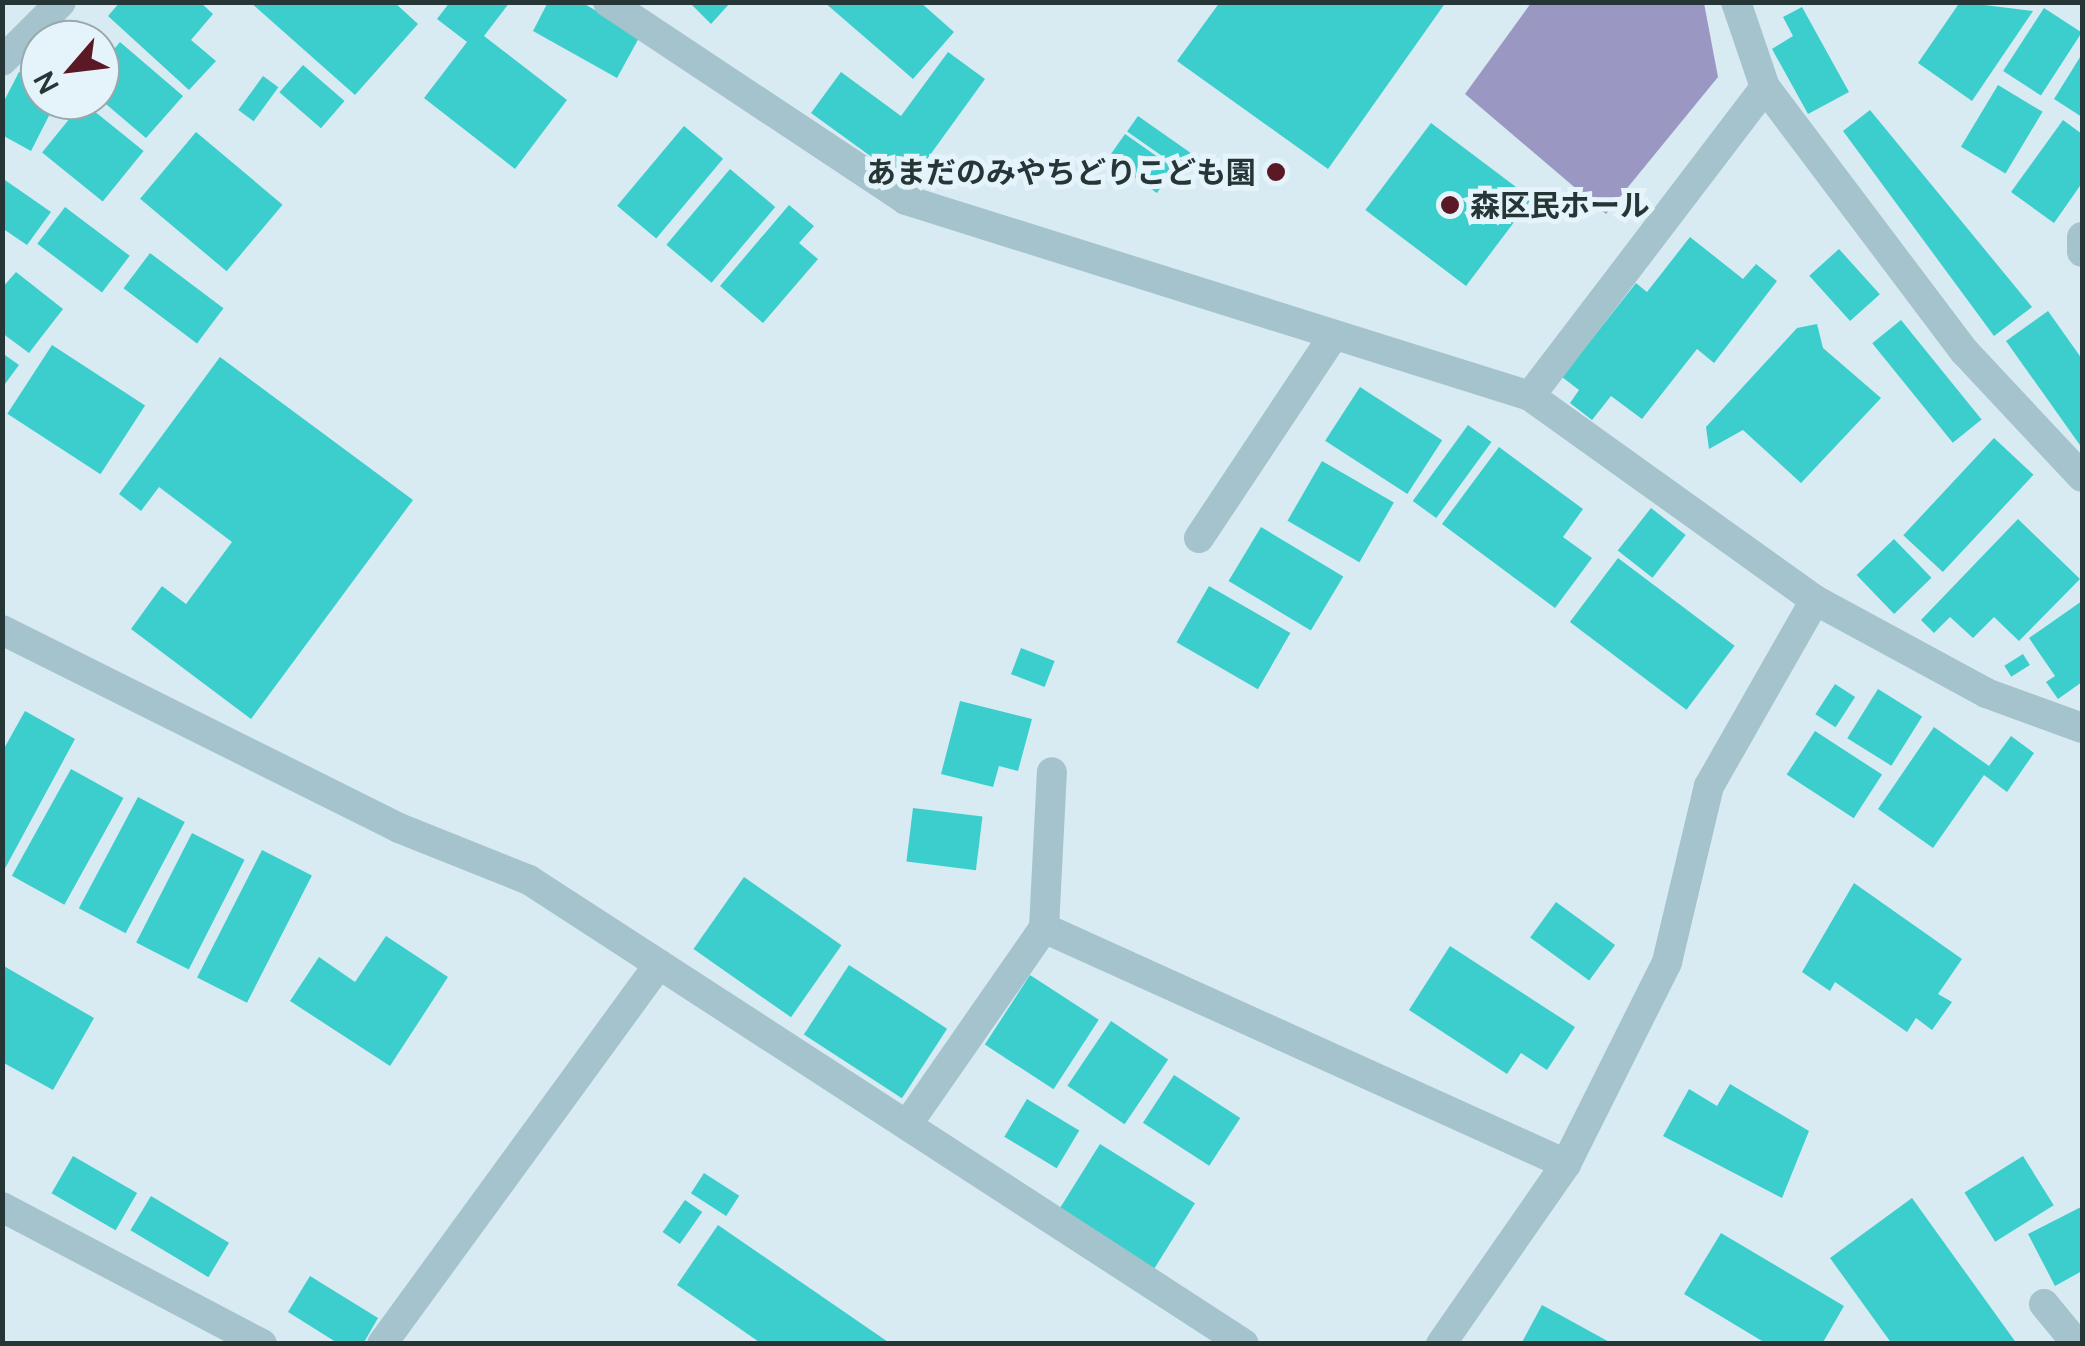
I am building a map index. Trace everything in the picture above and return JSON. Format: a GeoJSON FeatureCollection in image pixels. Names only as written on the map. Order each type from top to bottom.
{"type":"FeatureCollection","features":[{"type":"Feature","properties":{"kind":"street"},"geometry":{"type":"LineString","coordinates":[[2,61],[61,2]]}},
{"type":"Feature","properties":{"kind":"street"},"geometry":{"type":"LineString","coordinates":[[608,2],[906,200],[1298,317],[1333,336],[1530,396],[1815,600],[1986,693],[2082,728]]}},
{"type":"Feature","properties":{"kind":"street"},"geometry":{"type":"LineString","coordinates":[[1736,2],[1765,87],[1965,352],[2082,477]]}},
{"type":"Feature","properties":{"kind":"street"},"geometry":{"type":"LineString","coordinates":[[1530,396],[1765,87]]}},
{"type":"Feature","properties":{"kind":"street"},"geometry":{"type":"LineString","coordinates":[[2082,238],[2082,252]]}},
{"type":"Feature","properties":{"kind":"street"},"geometry":{"type":"LineString","coordinates":[[1199,538],[1333,336]]}},
{"type":"Feature","properties":{"kind":"street"},"geometry":{"type":"LineString","coordinates":[[1441,1344],[1566,1164],[1667,962],[1709,786],[1815,600]]}},
{"type":"Feature","properties":{"kind":"street"},"geometry":{"type":"LineString","coordinates":[[2,630],[398,828],[529,880],[1244,1344]]}},
{"type":"Feature","properties":{"kind":"street"},"geometry":{"type":"LineString","coordinates":[[908,1125],[1044,928],[1052,772]]}},
{"type":"Feature","properties":{"kind":"street"},"geometry":{"type":"LineString","coordinates":[[1044,928],[1566,1164]]}},
{"type":"Feature","properties":{"kind":"street"},"geometry":{"type":"LineString","coordinates":[[382,1344],[658,964]]}},
{"type":"Feature","properties":{"kind":"street"},"geometry":{"type":"LineString","coordinates":[[2,1207],[262,1344]]}},
{"type":"Feature","properties":{"kind":"street"},"geometry":{"type":"LineString","coordinates":[[2044,1304],[2077,1344]]}},
{"type":"Feature","properties":{"kind":"shaded area"},"geometry":{"type":"Polygon","coordinates":[[[1531,3],[1704,3],[1718,77],[1606,214],[1465,94],[1531,3]]]}},
{"type":"Feature","properties":{"kind":"building"},"geometry":{"type":"Polygon","coordinates":[[[120,2],[200,2],[213,14],[191,40],[216,61],[189,90],[120,27],[120,20],[108,16],[120,2]]]}},
{"type":"Feature","properties":{"kind":"building"},"geometry":{"type":"Polygon","coordinates":[[[250,2],[394,2],[418,24],[355,95],[250,2]]]}},
{"type":"Feature","properties":{"kind":"building"},"geometry":{"type":"Polygon","coordinates":[[[450,2],[510,2],[484,36],[567,100],[515,169],[424,98],[467,42],[437,19],[450,2]]]}},
{"type":"Feature","properties":{"kind":"building"},"geometry":{"type":"Polygon","coordinates":[[[548,2],[581,2],[640,36],[617,78],[533,31],[548,2]]]}},
{"type":"Feature","properties":{"kind":"building"},"geometry":{"type":"Polygon","coordinates":[[[689,2],[731,2],[711,24],[689,2]]]}},
{"type":"Feature","properties":{"kind":"building"},"geometry":{"type":"Polygon","coordinates":[[[824,2],[920,2],[954,32],[913,79],[824,2]]]}},
{"type":"Feature","properties":{"kind":"building"},"geometry":{"type":"Polygon","coordinates":[[[1220,2],[1446,2],[1328,169],[1177,61],[1220,2]]]}},
{"type":"Feature","properties":{"kind":"building"},"geometry":{"type":"Polygon","coordinates":[[[1960,2],[2033,11],[1972,101],[1918,63],[1960,2]]]}},
{"type":"Feature","properties":{"kind":"building"},"geometry":{"type":"Polygon","coordinates":[[[1802,7],[1849,92],[1808,114],[1772,49],[1793,36],[1783,17],[1802,7]]]}},
{"type":"Feature","properties":{"kind":"building"},"geometry":{"type":"Polygon","coordinates":[[[2044,8],[2082,33],[2041,95],[2003,71],[2044,8]]]}},
{"type":"Feature","properties":{"kind":"building"},"geometry":{"type":"Polygon","coordinates":[[[120,42],[183,96],[146,138],[120,116],[120,42]]]}},
{"type":"Feature","properties":{"kind":"building"},"geometry":{"type":"Polygon","coordinates":[[[948,52],[985,79],[909,184],[811,113],[841,72],[901,116],[948,52]]]}},
{"type":"Feature","properties":{"kind":"building"},"geometry":{"type":"Polygon","coordinates":[[[2082,54],[2082,117],[2054,99],[2082,54]]]}},
{"type":"Feature","properties":{"kind":"building"},"geometry":{"type":"Polygon","coordinates":[[[303,65],[345,101],[321,128],[279,92],[303,65]]]}},
{"type":"Feature","properties":{"kind":"building"},"geometry":{"type":"Polygon","coordinates":[[[20,73],[20,120],[47,120],[31,151],[2,135],[2,105],[20,73]]]}},
{"type":"Feature","properties":{"kind":"building"},"geometry":{"type":"Polygon","coordinates":[[[263,76],[278,87],[254,121],[238,110],[263,76]]]}},
{"type":"Feature","properties":{"kind":"building"},"geometry":{"type":"Polygon","coordinates":[[[1998,85],[2043,112],[2005,173],[1961,147],[1998,85]]]}},
{"type":"Feature","properties":{"kind":"building"},"geometry":{"type":"Polygon","coordinates":[[[1870,110],[2032,307],[1994,336],[1843,131],[1870,110]]]}},
{"type":"Feature","properties":{"kind":"building"},"geometry":{"type":"Polygon","coordinates":[[[1138,116],[1190,153],[1180,168],[1127,132],[1138,116]]]}},
{"type":"Feature","properties":{"kind":"building"},"geometry":{"type":"Polygon","coordinates":[[[68,120],[105,120],[144,151],[103,202],[42,153],[68,120]]]}},
{"type":"Feature","properties":{"kind":"building"},"geometry":{"type":"Polygon","coordinates":[[[2063,120],[2082,134],[2082,183],[2054,223],[2011,192],[2063,120]]]}},
{"type":"Feature","properties":{"kind":"building","name":"森区民ホール"},"geometry":{"type":"Polygon","coordinates":[[[1431,123],[1532,199],[1466,286],[1365,210],[1431,123]]]}},
{"type":"Feature","properties":{"kind":"building"},"geometry":{"type":"Polygon","coordinates":[[[684,126],[723,159],[656,238],[617,206],[684,126]]]}},
{"type":"Feature","properties":{"kind":"building"},"geometry":{"type":"Polygon","coordinates":[[[196,132],[283,205],[227,271],[140,199],[196,132]]]}},
{"type":"Feature","properties":{"kind":"building"},"geometry":{"type":"Polygon","coordinates":[[[1125,134],[1174,168],[1157,193],[1108,159],[1125,134]]]}},
{"type":"Feature","properties":{"kind":"building"},"geometry":{"type":"Polygon","coordinates":[[[730,169],[775,207],[712,283],[666,245],[730,169]]]}},
{"type":"Feature","properties":{"kind":"building"},"geometry":{"type":"Polygon","coordinates":[[[2,178],[51,212],[27,245],[2,228],[2,178]]]}},
{"type":"Feature","properties":{"kind":"building"},"geometry":{"type":"Polygon","coordinates":[[[789,205],[814,226],[799,243],[818,259],[763,323],[720,286],[789,205]]]}},
{"type":"Feature","properties":{"kind":"building"},"geometry":{"type":"Polygon","coordinates":[[[65,207],[130,256],[102,292],[37,244],[65,207]]]}},
{"type":"Feature","properties":{"kind":"building"},"geometry":{"type":"Polygon","coordinates":[[[1690,237],[1743,279],[1756,264],[1777,281],[1714,363],[1697,349],[1642,419],[1611,396],[1592,420],[1570,403],[1579,390],[1562,377],[1636,283],[1647,292],[1690,237]]]}},
{"type":"Feature","properties":{"kind":"building"},"geometry":{"type":"Polygon","coordinates":[[[1839,249],[1880,294],[1850,321],[1809,276],[1839,249]]]}},
{"type":"Feature","properties":{"kind":"building"},"geometry":{"type":"Polygon","coordinates":[[[150,253],[223,308],[197,344],[124,288],[150,253]]]}},
{"type":"Feature","properties":{"kind":"building"},"geometry":{"type":"Polygon","coordinates":[[[16,272],[63,309],[29,353],[2,333],[2,288],[16,272]]]}},
{"type":"Feature","properties":{"kind":"building"},"geometry":{"type":"Polygon","coordinates":[[[2048,311],[2082,359],[2082,448],[2006,341],[2048,311]]]}},
{"type":"Feature","properties":{"kind":"building"},"geometry":{"type":"Polygon","coordinates":[[[1901,320],[1982,419],[1953,443],[1872,343],[1901,320]]]}},
{"type":"Feature","properties":{"kind":"building"},"geometry":{"type":"Polygon","coordinates":[[[1817,324],[1823,348],[1881,398],[1801,483],[1743,430],[1709,449],[1706,427],[1797,328],[1817,324]]]}},
{"type":"Feature","properties":{"kind":"building"},"geometry":{"type":"Polygon","coordinates":[[[52,345],[145,405],[100,474],[7,414],[52,345]]]}},
{"type":"Feature","properties":{"kind":"building"},"geometry":{"type":"Polygon","coordinates":[[[2,353],[19,365],[2,388],[2,353]]]}},
{"type":"Feature","properties":{"kind":"building"},"geometry":{"type":"Polygon","coordinates":[[[220,357],[413,500],[251,719],[131,629],[162,586],[186,604],[232,542],[159,487],[141,511],[119,494],[220,357]]]}},
{"type":"Feature","properties":{"kind":"building"},"geometry":{"type":"Polygon","coordinates":[[[1360,387],[1442,440],[1407,494],[1325,441],[1360,387]]]}},
{"type":"Feature","properties":{"kind":"building"},"geometry":{"type":"Polygon","coordinates":[[[1468,425],[1491,442],[1436,518],[1413,501],[1468,425]]]}},
{"type":"Feature","properties":{"kind":"building"},"geometry":{"type":"Polygon","coordinates":[[[1994,438],[2033,475],[1943,572],[1903,535],[1994,438]]]}},
{"type":"Feature","properties":{"kind":"building"},"geometry":{"type":"Polygon","coordinates":[[[1499,447],[1583,509],[1563,537],[1592,558],[1555,608],[1442,524],[1499,447]]]}},
{"type":"Feature","properties":{"kind":"building"},"geometry":{"type":"Polygon","coordinates":[[[1322,461],[1394,503],[1359,562],[1288,521],[1322,461]]]}},
{"type":"Feature","properties":{"kind":"building"},"geometry":{"type":"Polygon","coordinates":[[[1651,508],[1686,535],[1652,578],[1618,551],[1651,508]]]}},
{"type":"Feature","properties":{"kind":"building"},"geometry":{"type":"Polygon","coordinates":[[[2018,519],[2080,579],[2019,641],[1994,617],[1973,638],[1950,617],[1934,633],[1921,620],[2018,519]]]}},
{"type":"Feature","properties":{"kind":"building"},"geometry":{"type":"Polygon","coordinates":[[[1261,527],[1343,576],[1311,630],[1229,581],[1261,527]]]}},
{"type":"Feature","properties":{"kind":"building"},"geometry":{"type":"Polygon","coordinates":[[[1894,539],[1932,578],[1894,614],[1857,575],[1894,539]]]}},
{"type":"Feature","properties":{"kind":"building"},"geometry":{"type":"Polygon","coordinates":[[[1618,558],[1735,646],[1686,710],[1570,622],[1618,558]]]}},
{"type":"Feature","properties":{"kind":"building"},"geometry":{"type":"Polygon","coordinates":[[[1209,586],[1290,633],[1258,689],[1176,642],[1209,586]]]}},
{"type":"Feature","properties":{"kind":"building"},"geometry":{"type":"Polygon","coordinates":[[[2082,601],[2082,682],[2058,699],[2046,682],[2055,676],[2029,638],[2082,601]]]}},
{"type":"Feature","properties":{"kind":"building"},"geometry":{"type":"Polygon","coordinates":[[[1021,648],[1055,661],[1045,687],[1011,674],[1021,648]]]}},
{"type":"Feature","properties":{"kind":"building"},"geometry":{"type":"Polygon","coordinates":[[[2023,654],[2030,665],[2011,677],[2004,666],[2023,654]]]}},
{"type":"Feature","properties":{"kind":"building"},"geometry":{"type":"Polygon","coordinates":[[[1835,684],[1855,697],[1836,727],[1815,714],[1835,684]]]}},
{"type":"Feature","properties":{"kind":"building"},"geometry":{"type":"Polygon","coordinates":[[[1878,689],[1922,717],[1891,766],[1847,738],[1878,689]]]}},
{"type":"Feature","properties":{"kind":"building"},"geometry":{"type":"Polygon","coordinates":[[[960,701],[1032,719],[1018,771],[999,766],[993,787],[941,774],[960,701]]]}},
{"type":"Feature","properties":{"kind":"building"},"geometry":{"type":"Polygon","coordinates":[[[25,711],[75,739],[2,874],[2,752],[25,711]]]}},
{"type":"Feature","properties":{"kind":"building"},"geometry":{"type":"Polygon","coordinates":[[[1934,727],[1989,766],[2011,736],[2034,753],[2007,792],[1984,775],[1933,848],[1878,809],[1934,727]]]}},
{"type":"Feature","properties":{"kind":"building"},"geometry":{"type":"Polygon","coordinates":[[[1815,731],[1882,775],[1854,818],[1787,775],[1815,731]]]}},
{"type":"Feature","properties":{"kind":"building"},"geometry":{"type":"Polygon","coordinates":[[[71,769],[123,798],[64,905],[12,876],[71,769]]]}},
{"type":"Feature","properties":{"kind":"building"},"geometry":{"type":"Polygon","coordinates":[[[138,797],[185,822],[126,933],[79,908],[138,797]]]}},
{"type":"Feature","properties":{"kind":"building"},"geometry":{"type":"Polygon","coordinates":[[[913,808],[982,817],[976,870],[906,862],[913,808]]]}},
{"type":"Feature","properties":{"kind":"building"},"geometry":{"type":"Polygon","coordinates":[[[192,833],[245,860],[189,969],[136,943],[192,833]]]}},
{"type":"Feature","properties":{"kind":"building"},"geometry":{"type":"Polygon","coordinates":[[[262,850],[312,875],[247,1003],[197,977],[262,850]]]}},
{"type":"Feature","properties":{"kind":"building"},"geometry":{"type":"Polygon","coordinates":[[[744,877],[841,945],[791,1017],[694,949],[744,877]]]}},
{"type":"Feature","properties":{"kind":"building"},"geometry":{"type":"Polygon","coordinates":[[[1854,883],[1962,959],[1938,994],[1952,1002],[1932,1030],[1916,1018],[1907,1032],[1835,982],[1830,991],[1802,972],[1854,883]]]}},
{"type":"Feature","properties":{"kind":"building"},"geometry":{"type":"Polygon","coordinates":[[[1556,902],[1615,945],[1589,981],[1530,938],[1556,902]]]}},
{"type":"Feature","properties":{"kind":"building"},"geometry":{"type":"Polygon","coordinates":[[[386,936],[448,977],[390,1066],[290,1001],[319,957],[355,982],[386,936]]]}},
{"type":"Feature","properties":{"kind":"building"},"geometry":{"type":"Polygon","coordinates":[[[1450,946],[1575,1027],[1547,1070],[1521,1053],[1507,1074],[1409,1010],[1450,946]]]}},
{"type":"Feature","properties":{"kind":"building"},"geometry":{"type":"Polygon","coordinates":[[[2,965],[94,1018],[53,1090],[2,1062],[2,965]]]}},
{"type":"Feature","properties":{"kind":"building"},"geometry":{"type":"Polygon","coordinates":[[[849,965],[947,1029],[902,1098],[804,1035],[849,965]]]}},
{"type":"Feature","properties":{"kind":"building"},"geometry":{"type":"Polygon","coordinates":[[[1030,975],[1099,1020],[1054,1089],[985,1045],[1030,975]]]}},
{"type":"Feature","properties":{"kind":"building"},"geometry":{"type":"Polygon","coordinates":[[[1111,1021],[1168,1060],[1125,1124],[1067,1086],[1111,1021]]]}},
{"type":"Feature","properties":{"kind":"building"},"geometry":{"type":"Polygon","coordinates":[[[1174,1075],[1240,1118],[1209,1166],[1143,1123],[1174,1075]]]}},
{"type":"Feature","properties":{"kind":"building"},"geometry":{"type":"Polygon","coordinates":[[[1730,1084],[1809,1131],[1782,1198],[1663,1136],[1689,1089],[1717,1106],[1730,1084]]]}},
{"type":"Feature","properties":{"kind":"building"},"geometry":{"type":"Polygon","coordinates":[[[1027,1099],[1079,1130],[1057,1168],[1004,1137],[1027,1099]]]}},
{"type":"Feature","properties":{"kind":"building"},"geometry":{"type":"Polygon","coordinates":[[[1100,1144],[1195,1203],[1154,1269],[1059,1209],[1100,1144]]]}},
{"type":"Feature","properties":{"kind":"building"},"geometry":{"type":"Polygon","coordinates":[[[73,1156],[137,1193],[116,1230],[52,1193],[73,1156]]]}},
{"type":"Feature","properties":{"kind":"building"},"geometry":{"type":"Polygon","coordinates":[[[2023,1156],[2054,1205],[1995,1242],[1964,1193],[2023,1156]]]}},
{"type":"Feature","properties":{"kind":"building"},"geometry":{"type":"Polygon","coordinates":[[[704,1173],[739,1196],[726,1216],[691,1193],[704,1173]]]}},
{"type":"Feature","properties":{"kind":"building"},"geometry":{"type":"Polygon","coordinates":[[[151,1196],[229,1243],[208,1277],[130,1230],[151,1196]]]}},
{"type":"Feature","properties":{"kind":"building"},"geometry":{"type":"Polygon","coordinates":[[[1912,1198],[2017,1344],[1892,1344],[1830,1258],[1912,1198]]]}},
{"type":"Feature","properties":{"kind":"building"},"geometry":{"type":"Polygon","coordinates":[[[685,1200],[702,1212],[680,1244],[663,1232],[685,1200]]]}},
{"type":"Feature","properties":{"kind":"building"},"geometry":{"type":"Polygon","coordinates":[[[2081,1207],[2082,1271],[2055,1286],[2028,1234],[2081,1207]]]}},
{"type":"Feature","properties":{"kind":"building"},"geometry":{"type":"Polygon","coordinates":[[[718,1225],[891,1344],[762,1344],[677,1285],[718,1225]]]}},
{"type":"Feature","properties":{"kind":"building"},"geometry":{"type":"Polygon","coordinates":[[[1721,1233],[1844,1306],[1822,1344],[1767,1344],[1684,1294],[1721,1233]]]}},
{"type":"Feature","properties":{"kind":"building"},"geometry":{"type":"Polygon","coordinates":[[[310,1276],[378,1318],[363,1344],[339,1344],[288,1312],[310,1276]]]}},
{"type":"Feature","properties":{"kind":"building"},"geometry":{"type":"Polygon","coordinates":[[[1542,1305],[1613,1344],[1521,1344],[1542,1305]]]}},
{"type":"Feature","properties":{"kind":"place","name":"あまだのみやちどりこども園"},"geometry":{"type":"Point","coordinates":[1276,172]}},
{"type":"Feature","properties":{"kind":"place","name":"森区民ホール"},"geometry":{"type":"Point","coordinates":[1450,205]}}]}
